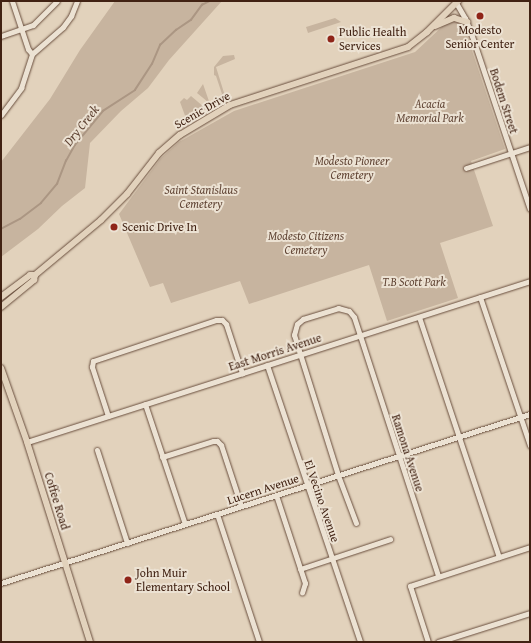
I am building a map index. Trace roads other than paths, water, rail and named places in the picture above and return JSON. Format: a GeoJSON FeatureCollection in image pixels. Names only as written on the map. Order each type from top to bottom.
{"type":"FeatureCollection","features":[{"type":"Feature","properties":{"kind":"main road","name":"Scenic Drive"},"geometry":{"type":"LineString","coordinates":[[1,307],[34,280],[35,275],[101,220],[127,194],[162,149],[180,135],[230,105],[400,50],[413,43],[430,29],[456,2]]}},
{"type":"Feature","properties":{"kind":"main road"},"geometry":{"type":"LineString","coordinates":[[430,29],[451,19],[467,22]]}},
{"type":"Feature","properties":{"kind":"main road","name":"Scenic Drive"},"geometry":{"type":"LineString","coordinates":[[1,297],[30,275],[35,275]]}},
{"type":"Feature","properties":{"kind":"main road","name":"Coffee Road"},"geometry":{"type":"LineString","coordinates":[[1,368],[27,442],[90,642]]}},
{"type":"Feature","properties":{"kind":"street"},"geometry":{"type":"LineString","coordinates":[[12,1],[28,49],[32,54]]}},
{"type":"Feature","properties":{"kind":"street"},"geometry":{"type":"LineString","coordinates":[[1,36],[34,24],[57,1]]}},
{"type":"Feature","properties":{"kind":"street"},"geometry":{"type":"LineString","coordinates":[[1,112],[21,88],[32,54],[63,27],[71,16],[77,1]]}},
{"type":"Feature","properties":{"kind":"street","name":"Bodem Street"},"geometry":{"type":"LineString","coordinates":[[456,2],[467,22],[530,209]]}},
{"type":"Feature","properties":{"kind":"street"},"geometry":{"type":"LineString","coordinates":[[466,168],[530,147]]}},
{"type":"Feature","properties":{"kind":"street","name":"East Morris Avenue"},"geometry":{"type":"LineString","coordinates":[[27,442],[530,281]]}},
{"type":"Feature","properties":{"kind":"street"},"geometry":{"type":"LineString","coordinates":[[480,297],[530,446]]}},
{"type":"Feature","properties":{"kind":"street","name":"Ramona Avenue"},"geometry":{"type":"LineString","coordinates":[[299,355],[294,331],[297,324],[303,319],[337,308],[345,309],[354,317],[438,576]]}},
{"type":"Feature","properties":{"kind":"street"},"geometry":{"type":"LineString","coordinates":[[419,317],[499,557]]}},
{"type":"Feature","properties":{"kind":"street"},"geometry":{"type":"LineString","coordinates":[[108,416],[92,367],[93,361],[216,320],[222,320],[226,324],[242,373]]}},
{"type":"Feature","properties":{"kind":"street"},"geometry":{"type":"LineString","coordinates":[[299,355],[338,476],[356,523]]}},
{"type":"Feature","properties":{"kind":"street","name":"El Vecino Avenue"},"geometry":{"type":"LineString","coordinates":[[267,365],[306,486],[360,642]]}},
{"type":"Feature","properties":{"kind":"street"},"geometry":{"type":"LineString","coordinates":[[145,404],[185,524]]}},
{"type":"Feature","properties":{"kind":"street","name":"Lucern Avenue"},"geometry":{"type":"LineString","coordinates":[[1,583],[530,414]]}},
{"type":"Feature","properties":{"kind":"street"},"geometry":{"type":"LineString","coordinates":[[162,457],[213,441],[218,441],[221,445],[241,506]]}},
{"type":"Feature","properties":{"kind":"street"},"geometry":{"type":"LineString","coordinates":[[97,450],[127,542]]}},
{"type":"Feature","properties":{"kind":"street"},"geometry":{"type":"LineString","coordinates":[[276,495],[304,583],[302,593]]}},
{"type":"Feature","properties":{"kind":"street"},"geometry":{"type":"LineString","coordinates":[[217,514],[259,642]]}},
{"type":"Feature","properties":{"kind":"street"},"geometry":{"type":"LineString","coordinates":[[300,569],[390,539]]}},
{"type":"Feature","properties":{"kind":"street"},"geometry":{"type":"LineString","coordinates":[[428,642],[410,586],[530,547]]}},
{"type":"Feature","properties":{"kind":"street"},"geometry":{"type":"LineString","coordinates":[[438,642],[530,613]]}},
{"type":"Feature","properties":{"kind":"waterway","name":"Dry Creek"},"geometry":{"type":"LineString","coordinates":[[1,229],[20,219],[41,203],[57,184],[66,161],[75,145],[103,111],[135,90],[152,64],[160,45],[176,30],[191,20],[202,5],[210,1]]}},
{"type":"Feature","properties":{"kind":"place","name":"Modesto Senior Center"},"geometry":{"type":"Point","coordinates":[480,16]}},
{"type":"Feature","properties":{"kind":"place","name":"Public Health Services"},"geometry":{"type":"Point","coordinates":[331,39]}},
{"type":"Feature","properties":{"kind":"place","name":"Scenic Drive In"},"geometry":{"type":"Point","coordinates":[114,227]}},
{"type":"Feature","properties":{"kind":"place","name":"John Muir Elementary School"},"geometry":{"type":"Point","coordinates":[128,580]}},
{"type":"Feature","properties":{"kind":"park label","name":"Acacia Memorial Park"},"geometry":{"type":"Point","coordinates":[430,111]}},
{"type":"Feature","properties":{"kind":"park label","name":"Modesto Pioneer Cemetery"},"geometry":{"type":"Point","coordinates":[352,168]}},
{"type":"Feature","properties":{"kind":"park label","name":"Saint Stanislaus Cemetery"},"geometry":{"type":"Point","coordinates":[201,197]}},
{"type":"Feature","properties":{"kind":"park label","name":"Modesto Citizens Cemetery"},"geometry":{"type":"Point","coordinates":[306,243]}},
{"type":"Feature","properties":{"kind":"park label","name":"T.B Scott Park"},"geometry":{"type":"Point","coordinates":[414,282]}}]}
